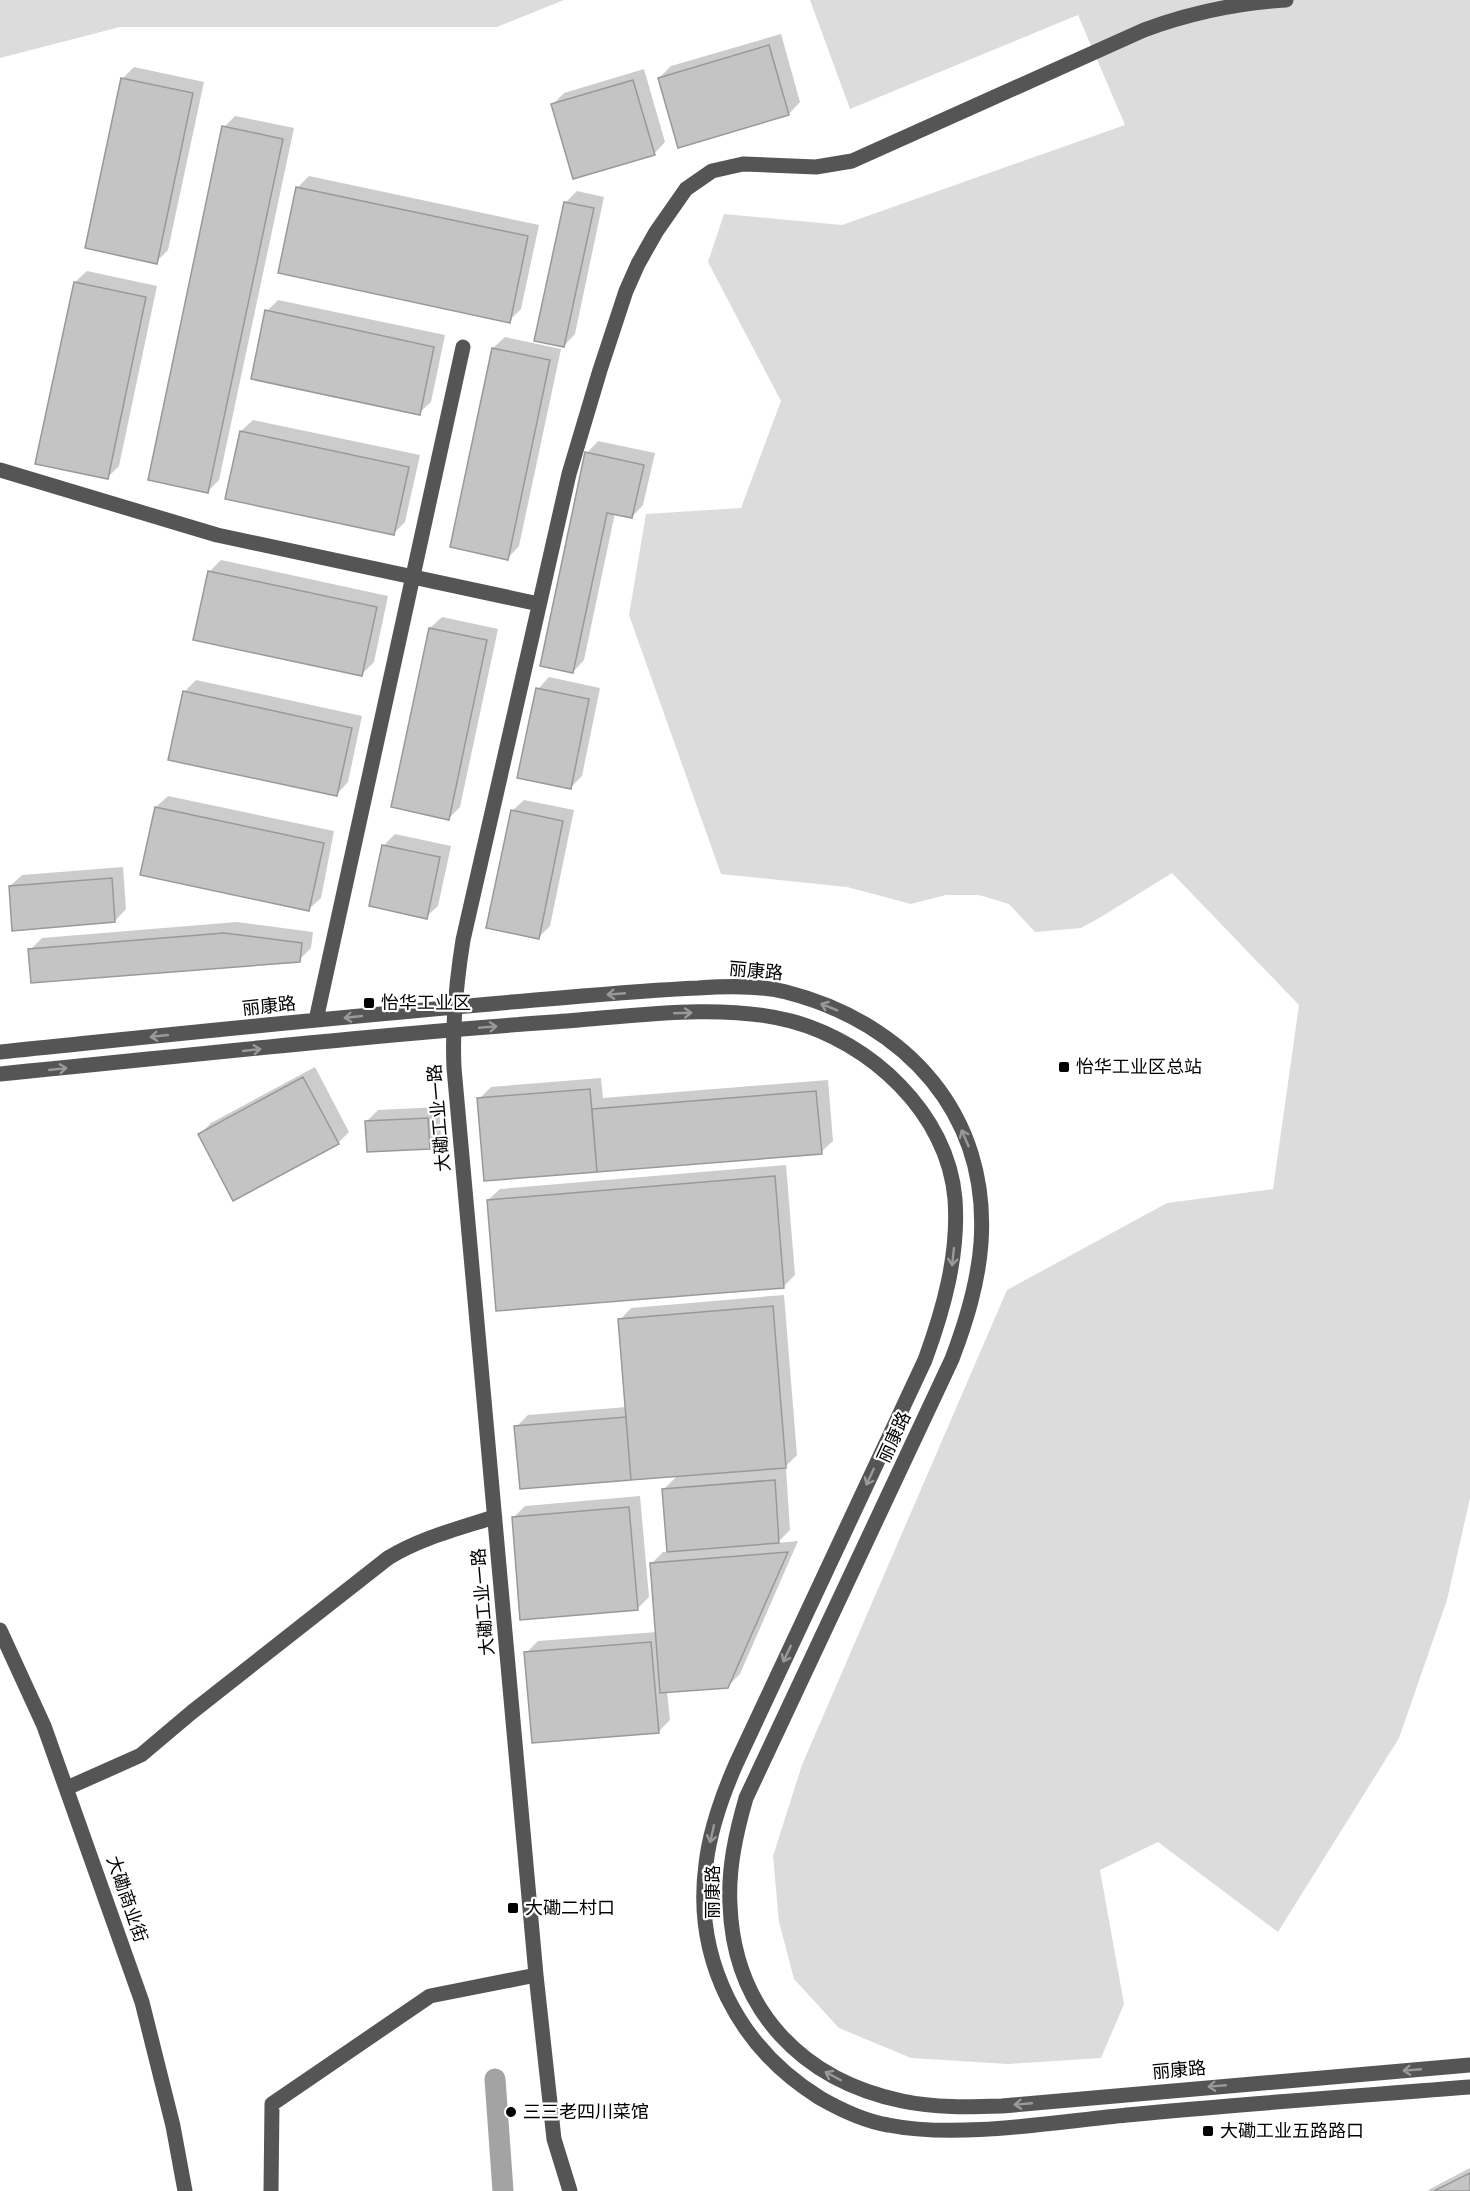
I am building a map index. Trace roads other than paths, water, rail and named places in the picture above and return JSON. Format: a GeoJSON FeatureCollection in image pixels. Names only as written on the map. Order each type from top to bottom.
{"type":"FeatureCollection","features":[{"type":"Feature","properties":{"kind":"street","name":"大磡工业一路"},"geometry":{"type":"LineString","coordinates":[[570,2191],[554,2139],[536,1974],[452,1030],[463,940],[569,474],[600,370],[626,291],[656,231],[686,189],[698,179],[719,169],[743,164],[816,167],[852,161],[1144,30],[1220,7],[1286,0]]}},
{"type":"Feature","properties":{"kind":"street"},"geometry":{"type":"LineString","coordinates":[[316,1020],[463,347]]}},
{"type":"Feature","properties":{"kind":"street"},"geometry":{"type":"LineString","coordinates":[[0,470],[217,535],[539,604]]}},
{"type":"Feature","properties":{"kind":"street","name":"丽康路"},"geometry":{"type":"LineString","coordinates":[[0,1052],[453,1007],[681,988],[741,987],[784,991],[830,1007],[863,1022],[903,1050],[923,1070],[953,1111],[972,1156],[979,1190],[981,1242],[973,1298],[960,1339],[746,1798],[733,1852],[730,1906],[737,1953],[743,1974],[756,2000],[770,2024],[787,2043],[817,2068],[869,2092],[904,2102],[959,2107],[1002,2106],[1470,2065]]}},
{"type":"Feature","properties":{"kind":"street","name":"丽康路"},"geometry":{"type":"LineString","coordinates":[[0,1074],[452,1030],[682,1013],[735,1013],[789,1021],[839,1041],[885,1071],[921,1112],[936,1138],[950,1173],[955,1198],[953,1254],[947,1290],[925,1360],[719,1805],[706,1863],[704,1892],[707,1932],[722,1985],[738,2019],[769,2059],[805,2088],[849,2113],[886,2125],[929,2129],[1000,2127],[1240,2104],[1470,2087]]}},
{"type":"Feature","properties":{"kind":"street"},"geometry":{"type":"LineString","coordinates":[[67,1788],[141,1755],[192,1712],[388,1558],[410,1545],[495,1517]]}},
{"type":"Feature","properties":{"kind":"street","name":"大磡商业街"},"geometry":{"type":"LineString","coordinates":[[0,1630],[44,1726],[142,2002],[173,2126],[185,2191]]}},
{"type":"Feature","properties":{"kind":"street"},"geometry":{"type":"LineString","coordinates":[[271,2191],[272,2104],[430,1996],[536,1974]]}},
{"type":"Feature","properties":{"kind":"waterway"},"geometry":{"type":"LineString","coordinates":[[495,2079],[503,2191]]}},
{"type":"Feature","properties":{"kind":"place","name":"怡华工业区"},"geometry":{"type":"Point","coordinates":[369,1003]}},
{"type":"Feature","properties":{"kind":"place","name":"怡华工业区总站"},"geometry":{"type":"Point","coordinates":[1064,1067]}},
{"type":"Feature","properties":{"kind":"place","name":"大磡二村口"},"geometry":{"type":"Point","coordinates":[513,1908]}},
{"type":"Feature","properties":{"kind":"place","name":"三三老四川菜馆"},"geometry":{"type":"Point","coordinates":[511,2112]}},
{"type":"Feature","properties":{"kind":"place","name":"大磡工业五路路口"},"geometry":{"type":"Point","coordinates":[1208,2131]}}]}
